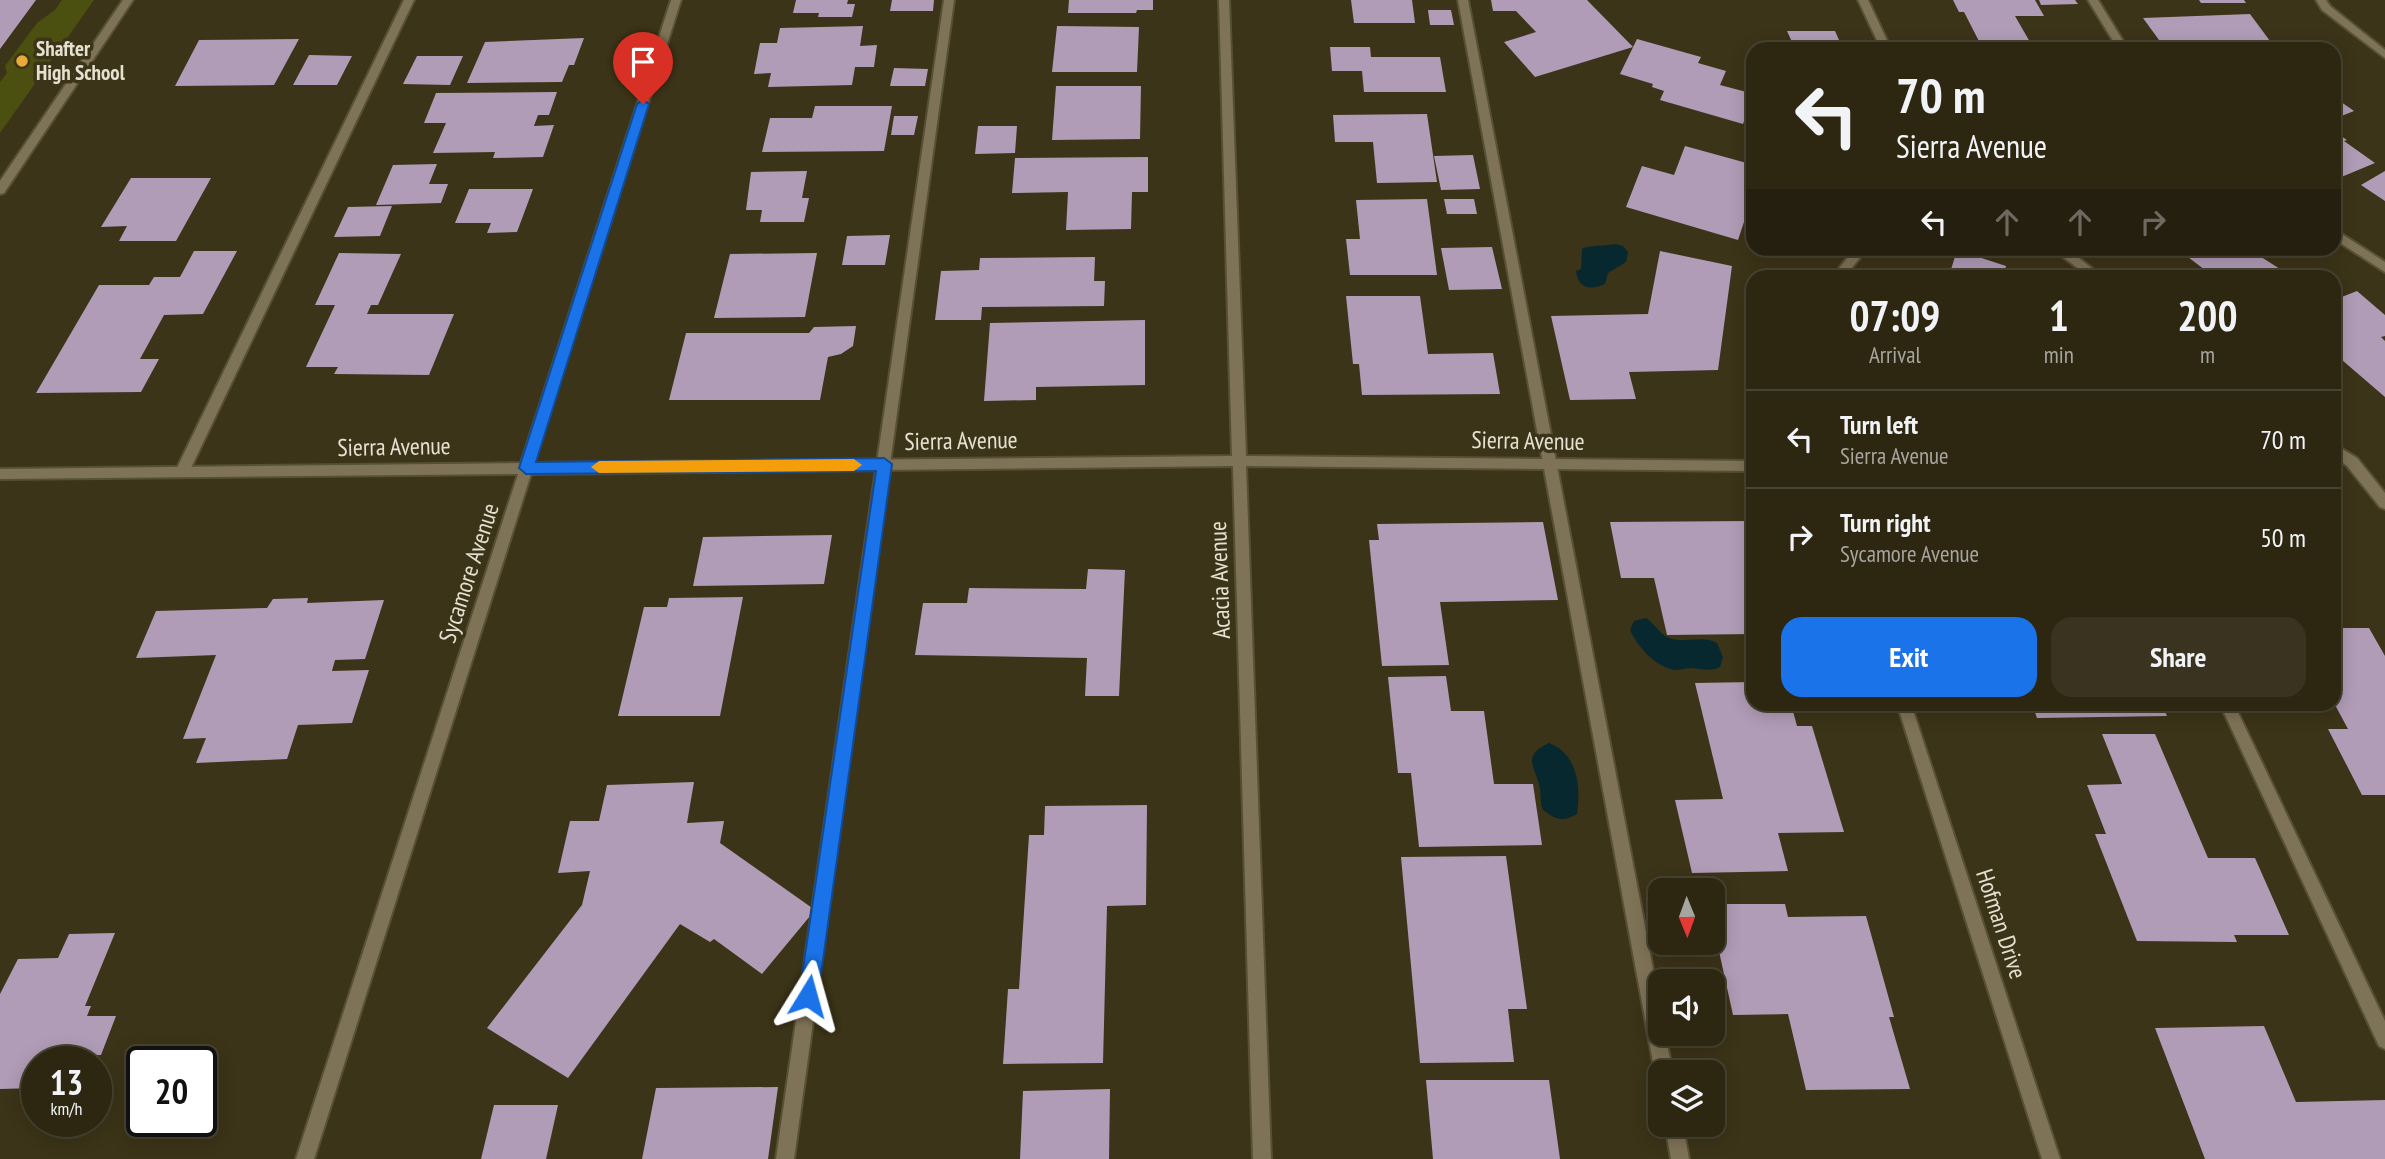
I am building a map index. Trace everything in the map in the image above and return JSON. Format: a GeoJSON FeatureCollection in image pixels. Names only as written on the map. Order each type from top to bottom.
{"type":"FeatureCollection","features":[{"type":"Feature","properties":{"kind":"street"},"geometry":{"type":"LineString","coordinates":[[0,190],[128,0]]}},
{"type":"Feature","properties":{"kind":"street"},"geometry":{"type":"LineString","coordinates":[[182,472],[409,0]]}},
{"type":"Feature","properties":{"kind":"street","name":"Sycamore Avenue"},"geometry":{"type":"LineString","coordinates":[[305,1159],[676,0]]}},
{"type":"Feature","properties":{"kind":"street"},"geometry":{"type":"LineString","coordinates":[[785,1159],[949,0]]}},
{"type":"Feature","properties":{"kind":"street","name":"Acacia Avenue"},"geometry":{"type":"LineString","coordinates":[[1224,0],[1262,1159]]}},
{"type":"Feature","properties":{"kind":"street"},"geometry":{"type":"LineString","coordinates":[[1463,0],[1662,1060]]}},
{"type":"Feature","properties":{"kind":"street"},"geometry":{"type":"LineString","coordinates":[[1863,0],[1882,42]]}},
{"type":"Feature","properties":{"kind":"street"},"geometry":{"type":"LineString","coordinates":[[2094,0],[2119,42]]}},
{"type":"Feature","properties":{"kind":"street"},"geometry":{"type":"LineString","coordinates":[[2321,0],[2326,8],[2385,55]]}},
{"type":"Feature","properties":{"kind":"street"},"geometry":{"type":"LineString","coordinates":[[2341,238],[2385,268]]}},
{"type":"Feature","properties":{"kind":"street"},"geometry":{"type":"LineString","coordinates":[[1844,270],[1856,256]]}},
{"type":"Feature","properties":{"kind":"street"},"geometry":{"type":"LineString","coordinates":[[2068,256],[2088,270]]}},
{"type":"Feature","properties":{"kind":"street"},"geometry":{"type":"LineString","coordinates":[[2341,454],[2352,462],[2385,503]]}},
{"type":"Feature","properties":{"kind":"street","name":"Sierra Avenue"},"geometry":{"type":"LineString","coordinates":[[0,474],[1239,461],[1746,466]]}},
{"type":"Feature","properties":{"kind":"street","name":"Hofman Drive"},"geometry":{"type":"LineString","coordinates":[[1906,711],[2051,1159]]}},
{"type":"Feature","properties":{"kind":"street"},"geometry":{"type":"LineString","coordinates":[[2230,711],[2385,1040]]}},
{"type":"Feature","properties":{"kind":"street"},"geometry":{"type":"LineString","coordinates":[[1676,1137],[1680,1159]]}},
{"type":"Feature","properties":{"kind":"green space"},"geometry":{"type":"Polygon","coordinates":[[[62,0],[94,0],[0,133],[0,82],[7,73],[5,66],[37,23],[55,10],[62,0]]]}},
{"type":"Feature","properties":{"kind":"water"},"geometry":{"type":"Polygon","coordinates":[[[1616,244],[1623,246],[1628,252],[1626,262],[1608,273],[1605,284],[1590,287],[1582,284],[1576,271],[1581,269],[1582,249],[1616,244]]]}},
{"type":"Feature","properties":{"kind":"water"},"geometry":{"type":"Polygon","coordinates":[[[1646,618],[1664,635],[1673,639],[1705,639],[1717,643],[1723,657],[1720,667],[1710,670],[1676,670],[1655,661],[1643,650],[1630,630],[1634,621],[1646,618]]]}},
{"type":"Feature","properties":{"kind":"water"},"geometry":{"type":"Polygon","coordinates":[[[1549,743],[1559,748],[1572,763],[1578,783],[1577,814],[1564,819],[1556,818],[1543,810],[1540,788],[1533,768],[1535,752],[1549,743]]]}},
{"type":"Feature","properties":{"kind":"building"},"geometry":{"type":"Polygon","coordinates":[[[0,0],[36,0],[0,49],[0,0]]]}},
{"type":"Feature","properties":{"kind":"building"},"geometry":{"type":"Polygon","coordinates":[[[796,0],[848,0],[847,4],[855,4],[852,17],[818,17],[819,13],[793,13],[796,0]]]}},
{"type":"Feature","properties":{"kind":"building"},"geometry":{"type":"Polygon","coordinates":[[[892,0],[934,0],[933,11],[890,11],[892,0]]]}},
{"type":"Feature","properties":{"kind":"building"},"geometry":{"type":"Polygon","coordinates":[[[1069,0],[1153,0],[1153,10],[1137,10],[1136,13],[1068,13],[1069,0]]]}},
{"type":"Feature","properties":{"kind":"building"},"geometry":{"type":"Polygon","coordinates":[[[1351,0],[1412,0],[1415,23],[1354,23],[1351,0]]]}},
{"type":"Feature","properties":{"kind":"building"},"geometry":{"type":"Polygon","coordinates":[[[1491,0],[1587,0],[1633,47],[1535,77],[1504,42],[1536,32],[1516,11],[1493,11],[1491,0]]]}},
{"type":"Feature","properties":{"kind":"building"},"geometry":{"type":"Polygon","coordinates":[[[1953,0],[2035,0],[2044,16],[2015,16],[2030,42],[1979,42],[1964,12],[1959,12],[1953,0]]]}},
{"type":"Feature","properties":{"kind":"building"},"geometry":{"type":"Polygon","coordinates":[[[2039,0],[2075,0],[2078,4],[2041,5],[2039,0]]]}},
{"type":"Feature","properties":{"kind":"building"},"geometry":{"type":"Polygon","coordinates":[[[2199,0],[2244,0],[2246,3],[2201,3],[2199,0]]]}},
{"type":"Feature","properties":{"kind":"building"},"geometry":{"type":"Polygon","coordinates":[[[1428,10],[1451,10],[1454,25],[1430,25],[1428,10]]]}},
{"type":"Feature","properties":{"kind":"building"},"geometry":{"type":"Polygon","coordinates":[[[2250,14],[2270,41],[2280,42],[2159,40],[2143,18],[2250,14]]]}},
{"type":"Feature","properties":{"kind":"building"},"geometry":{"type":"Polygon","coordinates":[[[863,26],[860,46],[877,45],[874,67],[855,67],[852,85],[768,87],[771,73],[754,74],[760,43],[777,43],[780,28],[863,26]]]}},
{"type":"Feature","properties":{"kind":"building"},"geometry":{"type":"Polygon","coordinates":[[[1057,26],[1139,27],[1137,72],[1052,72],[1057,26]]]}},
{"type":"Feature","properties":{"kind":"building"},"geometry":{"type":"Polygon","coordinates":[[[1787,31],[1835,31],[1840,42],[1792,42],[1787,31]]]}},
{"type":"Feature","properties":{"kind":"building"},"geometry":{"type":"Polygon","coordinates":[[[584,38],[574,65],[569,65],[562,82],[467,83],[485,42],[584,38]]]}},
{"type":"Feature","properties":{"kind":"building"},"geometry":{"type":"Polygon","coordinates":[[[299,39],[274,85],[175,86],[199,40],[299,39]]]}},
{"type":"Feature","properties":{"kind":"building"},"geometry":{"type":"Polygon","coordinates":[[[1637,39],[1701,57],[1698,63],[1726,71],[1720,85],[1746,92],[1746,116],[1743,124],[1660,100],[1664,91],[1652,87],[1653,84],[1620,74],[1637,39]]]}},
{"type":"Feature","properties":{"kind":"building"},"geometry":{"type":"Polygon","coordinates":[[[1330,47],[1370,47],[1371,57],[1440,57],[1446,92],[1364,92],[1362,71],[1332,71],[1330,47]]]}},
{"type":"Feature","properties":{"kind":"building"},"geometry":{"type":"Polygon","coordinates":[[[309,55],[352,56],[337,85],[293,85],[309,55]]]}},
{"type":"Feature","properties":{"kind":"building"},"geometry":{"type":"Polygon","coordinates":[[[417,56],[463,56],[450,85],[403,84],[417,56]]]}},
{"type":"Feature","properties":{"kind":"building"},"geometry":{"type":"Polygon","coordinates":[[[894,68],[928,69],[925,86],[890,86],[894,68]]]}},
{"type":"Feature","properties":{"kind":"building"},"geometry":{"type":"Polygon","coordinates":[[[1056,86],[1141,86],[1140,139],[1052,140],[1056,86]]]}},
{"type":"Feature","properties":{"kind":"building"},"geometry":{"type":"Polygon","coordinates":[[[557,92],[549,115],[538,115],[534,126],[554,125],[543,157],[493,158],[495,152],[433,153],[446,123],[424,123],[436,93],[557,92]]]}},
{"type":"Feature","properties":{"kind":"building"},"geometry":{"type":"Polygon","coordinates":[[[2341,102],[2354,111],[2341,116],[2341,102]]]}},
{"type":"Feature","properties":{"kind":"building"},"geometry":{"type":"Polygon","coordinates":[[[815,106],[892,106],[884,151],[762,152],[770,118],[812,118],[815,106]]]}},
{"type":"Feature","properties":{"kind":"building"},"geometry":{"type":"Polygon","coordinates":[[[1427,114],[1437,182],[1377,183],[1373,142],[1335,142],[1333,115],[1427,114]]]}},
{"type":"Feature","properties":{"kind":"building"},"geometry":{"type":"Polygon","coordinates":[[[894,116],[918,116],[914,135],[891,135],[894,116]]]}},
{"type":"Feature","properties":{"kind":"building"},"geometry":{"type":"Polygon","coordinates":[[[978,126],[1017,126],[1015,153],[975,154],[978,126]]]}},
{"type":"Feature","properties":{"kind":"building"},"geometry":{"type":"Polygon","coordinates":[[[2341,136],[2347,140],[2344,141],[2375,163],[2341,177],[2341,136]]]}},
{"type":"Feature","properties":{"kind":"building"},"geometry":{"type":"Polygon","coordinates":[[[1685,146],[1746,163],[1746,216],[1738,240],[1626,207],[1642,166],[1674,175],[1685,146]]]}},
{"type":"Feature","properties":{"kind":"building"},"geometry":{"type":"Polygon","coordinates":[[[1473,155],[1480,189],[1441,190],[1434,156],[1473,155]]]}},
{"type":"Feature","properties":{"kind":"building"},"geometry":{"type":"Polygon","coordinates":[[[1148,157],[1148,192],[1132,192],[1131,229],[1066,230],[1068,192],[1012,193],[1015,158],[1148,157]]]}},
{"type":"Feature","properties":{"kind":"building"},"geometry":{"type":"Polygon","coordinates":[[[437,164],[429,184],[448,184],[441,203],[376,205],[393,165],[437,164]]]}},
{"type":"Feature","properties":{"kind":"building"},"geometry":{"type":"Polygon","coordinates":[[[807,171],[802,198],[809,198],[804,222],[760,222],[762,210],[746,210],[751,172],[807,171]]]}},
{"type":"Feature","properties":{"kind":"building"},"geometry":{"type":"Polygon","coordinates":[[[2385,171],[2385,201],[2361,185],[2385,171]]]}},
{"type":"Feature","properties":{"kind":"building"},"geometry":{"type":"Polygon","coordinates":[[[131,178],[211,178],[176,241],[119,241],[127,226],[101,227],[131,178]]]}},
{"type":"Feature","properties":{"kind":"building"},"geometry":{"type":"Polygon","coordinates":[[[469,189],[533,189],[517,232],[487,233],[491,223],[455,223],[469,189]]]}},
{"type":"Feature","properties":{"kind":"building"},"geometry":{"type":"Polygon","coordinates":[[[1427,199],[1437,275],[1350,275],[1346,239],[1360,239],[1356,200],[1427,199]]]}},
{"type":"Feature","properties":{"kind":"building"},"geometry":{"type":"Polygon","coordinates":[[[1444,199],[1474,199],[1477,214],[1447,214],[1444,199]]]}},
{"type":"Feature","properties":{"kind":"building"},"geometry":{"type":"Polygon","coordinates":[[[392,206],[380,236],[334,237],[348,207],[392,206]]]}},
{"type":"Feature","properties":{"kind":"building"},"geometry":{"type":"Polygon","coordinates":[[[890,235],[885,265],[842,265],[847,236],[890,235]]]}},
{"type":"Feature","properties":{"kind":"building"},"geometry":{"type":"Polygon","coordinates":[[[1492,247],[1502,289],[1449,290],[1441,248],[1492,247]]]}},
{"type":"Feature","properties":{"kind":"building"},"geometry":{"type":"Polygon","coordinates":[[[194,251],[237,251],[203,314],[164,315],[140,359],[159,359],[141,392],[36,393],[99,285],[149,285],[154,277],[180,277],[194,251]]]}},
{"type":"Feature","properties":{"kind":"building"},"geometry":{"type":"Polygon","coordinates":[[[1660,251],[1732,266],[1718,370],[1629,372],[1636,399],[1570,400],[1551,316],[1648,314],[1660,251]]]}},
{"type":"Feature","properties":{"kind":"building"},"geometry":{"type":"Polygon","coordinates":[[[339,253],[401,254],[378,305],[371,305],[367,314],[454,314],[429,375],[334,374],[338,367],[306,367],[335,305],[315,305],[339,253]]]}},
{"type":"Feature","properties":{"kind":"building"},"geometry":{"type":"Polygon","coordinates":[[[817,253],[805,317],[714,318],[730,254],[817,253]]]}},
{"type":"Feature","properties":{"kind":"building"},"geometry":{"type":"Polygon","coordinates":[[[1955,256],[1975,256],[2006,266],[2005,270],[1951,270],[1955,256]]]}},
{"type":"Feature","properties":{"kind":"building"},"geometry":{"type":"Polygon","coordinates":[[[2187,256],[2260,256],[2282,270],[2205,270],[2187,256]]]}},
{"type":"Feature","properties":{"kind":"building"},"geometry":{"type":"Polygon","coordinates":[[[1095,257],[1094,281],[1105,281],[1104,306],[982,307],[981,320],[935,320],[941,271],[979,270],[980,258],[1095,257]]]}},
{"type":"Feature","properties":{"kind":"building"},"geometry":{"type":"Polygon","coordinates":[[[2357,291],[2385,315],[2385,336],[2381,337],[2385,341],[2385,397],[2341,360],[2341,297],[2357,291]]]}},
{"type":"Feature","properties":{"kind":"building"},"geometry":{"type":"Polygon","coordinates":[[[1346,296],[1420,296],[1428,354],[1493,353],[1500,394],[1362,395],[1359,364],[1353,364],[1346,296]]]}},
{"type":"Feature","properties":{"kind":"building"},"geometry":{"type":"Polygon","coordinates":[[[1145,320],[1145,385],[1036,387],[1036,400],[984,401],[990,323],[1145,320]]]}},
{"type":"Feature","properties":{"kind":"building"},"geometry":{"type":"Polygon","coordinates":[[[856,326],[853,346],[841,354],[828,357],[820,400],[669,400],[686,333],[809,333],[814,327],[856,326]]]}},
{"type":"Feature","properties":{"kind":"building"},"geometry":{"type":"Polygon","coordinates":[[[1746,521],[1746,634],[1667,635],[1654,578],[1621,578],[1610,522],[1746,521]]]}},
{"type":"Feature","properties":{"kind":"building"},"geometry":{"type":"Polygon","coordinates":[[[1543,522],[1558,600],[1440,602],[1449,665],[1382,666],[1369,540],[1379,540],[1377,524],[1543,522]]]}},
{"type":"Feature","properties":{"kind":"building"},"geometry":{"type":"Polygon","coordinates":[[[832,535],[824,584],[693,586],[703,537],[832,535]]]}},
{"type":"Feature","properties":{"kind":"building"},"geometry":{"type":"Polygon","coordinates":[[[1088,569],[1125,570],[1119,696],[1085,696],[1087,658],[915,655],[923,603],[967,603],[969,588],[1086,589],[1088,569]]]}},
{"type":"Feature","properties":{"kind":"building"},"geometry":{"type":"Polygon","coordinates":[[[743,597],[720,716],[618,716],[644,607],[667,607],[669,598],[743,597]]]}},
{"type":"Feature","properties":{"kind":"building"},"geometry":{"type":"Polygon","coordinates":[[[308,598],[307,603],[384,600],[365,659],[335,660],[332,671],[369,670],[352,723],[298,725],[287,759],[196,763],[206,738],[183,739],[216,655],[136,658],[156,611],[267,608],[273,599],[308,598]]]}},
{"type":"Feature","properties":{"kind":"building"},"geometry":{"type":"Polygon","coordinates":[[[2341,628],[2369,628],[2385,656],[2385,795],[2362,795],[2328,729],[2348,729],[2338,711],[2341,711],[2341,628]]]}},
{"type":"Feature","properties":{"kind":"building"},"geometry":{"type":"Polygon","coordinates":[[[1446,676],[1451,711],[1484,711],[1494,784],[1533,784],[1542,845],[1419,847],[1411,773],[1398,773],[1388,677],[1446,676]]]}},
{"type":"Feature","properties":{"kind":"building"},"geometry":{"type":"Polygon","coordinates":[[[1746,682],[1746,711],[1793,711],[1797,726],[1812,726],[1844,832],[1778,833],[1788,871],[1692,873],[1675,800],[1723,799],[1695,683],[1746,682]]]}},
{"type":"Feature","properties":{"kind":"building"},"geometry":{"type":"Polygon","coordinates":[[[2034,711],[2165,711],[2167,716],[2037,718],[2034,711]]]}},
{"type":"Feature","properties":{"kind":"building"},"geometry":{"type":"Polygon","coordinates":[[[2102,734],[2155,734],[2208,858],[2255,858],[2289,935],[2234,935],[2237,942],[2137,941],[2095,834],[2106,834],[2087,785],[2122,784],[2102,734]]]}},
{"type":"Feature","properties":{"kind":"building"},"geometry":{"type":"Polygon","coordinates":[[[694,782],[687,823],[724,821],[720,843],[815,910],[762,974],[714,939],[710,942],[680,924],[568,1078],[487,1028],[582,905],[590,871],[558,873],[570,821],[599,821],[607,785],[694,782]]]}},
{"type":"Feature","properties":{"kind":"building"},"geometry":{"type":"Polygon","coordinates":[[[1147,805],[1146,905],[1107,906],[1103,1063],[1003,1064],[1008,989],[1019,989],[1029,835],[1044,835],[1045,806],[1147,805]]]}},
{"type":"Feature","properties":{"kind":"building"},"geometry":{"type":"Polygon","coordinates":[[[1506,856],[1527,1009],[1508,1009],[1514,1062],[1420,1063],[1401,857],[1506,856]]]}},
{"type":"Feature","properties":{"kind":"building"},"geometry":{"type":"Polygon","coordinates":[[[1726,904],[1785,904],[1788,917],[1866,916],[1894,1017],[1889,1017],[1910,1089],[1806,1090],[1788,1014],[1733,1015],[1720,956],[1726,956],[1726,904]]]}},
{"type":"Feature","properties":{"kind":"building"},"geometry":{"type":"Polygon","coordinates":[[[115,933],[85,1006],[91,1006],[87,1016],[116,1016],[104,1046],[21,1046],[21,1088],[0,1089],[0,994],[18,959],[58,958],[69,934],[115,933]]]}},
{"type":"Feature","properties":{"kind":"building"},"geometry":{"type":"Polygon","coordinates":[[[2264,1026],[2296,1102],[2385,1100],[2385,1159],[2205,1159],[2155,1028],[2264,1026]]]}},
{"type":"Feature","properties":{"kind":"building"},"geometry":{"type":"Polygon","coordinates":[[[1426,1080],[1549,1080],[1560,1159],[1433,1159],[1426,1080]]]}},
{"type":"Feature","properties":{"kind":"building"},"geometry":{"type":"Polygon","coordinates":[[[778,1087],[768,1159],[642,1159],[656,1088],[778,1087]]]}},
{"type":"Feature","properties":{"kind":"building"},"geometry":{"type":"Polygon","coordinates":[[[1110,1089],[1109,1159],[1020,1159],[1023,1091],[1110,1089]]]}},
{"type":"Feature","properties":{"kind":"building"},"geometry":{"type":"Polygon","coordinates":[[[494,1105],[558,1105],[546,1159],[481,1159],[494,1105]]]}},
{"type":"Feature","properties":{"kind":"slow traffic"},"geometry":{"type":"LineString","coordinates":[[599,467],[854,465]]}},
{"type":"Feature","properties":{"kind":"place","name":"Shafter High School"},"geometry":{"type":"Point","coordinates":[22,61]}},
{"type":"Feature","properties":{"kind":"route"},"geometry":{"type":"LineString","coordinates":[[643,104],[526,468],[884,464],[808,996]]}}]}
